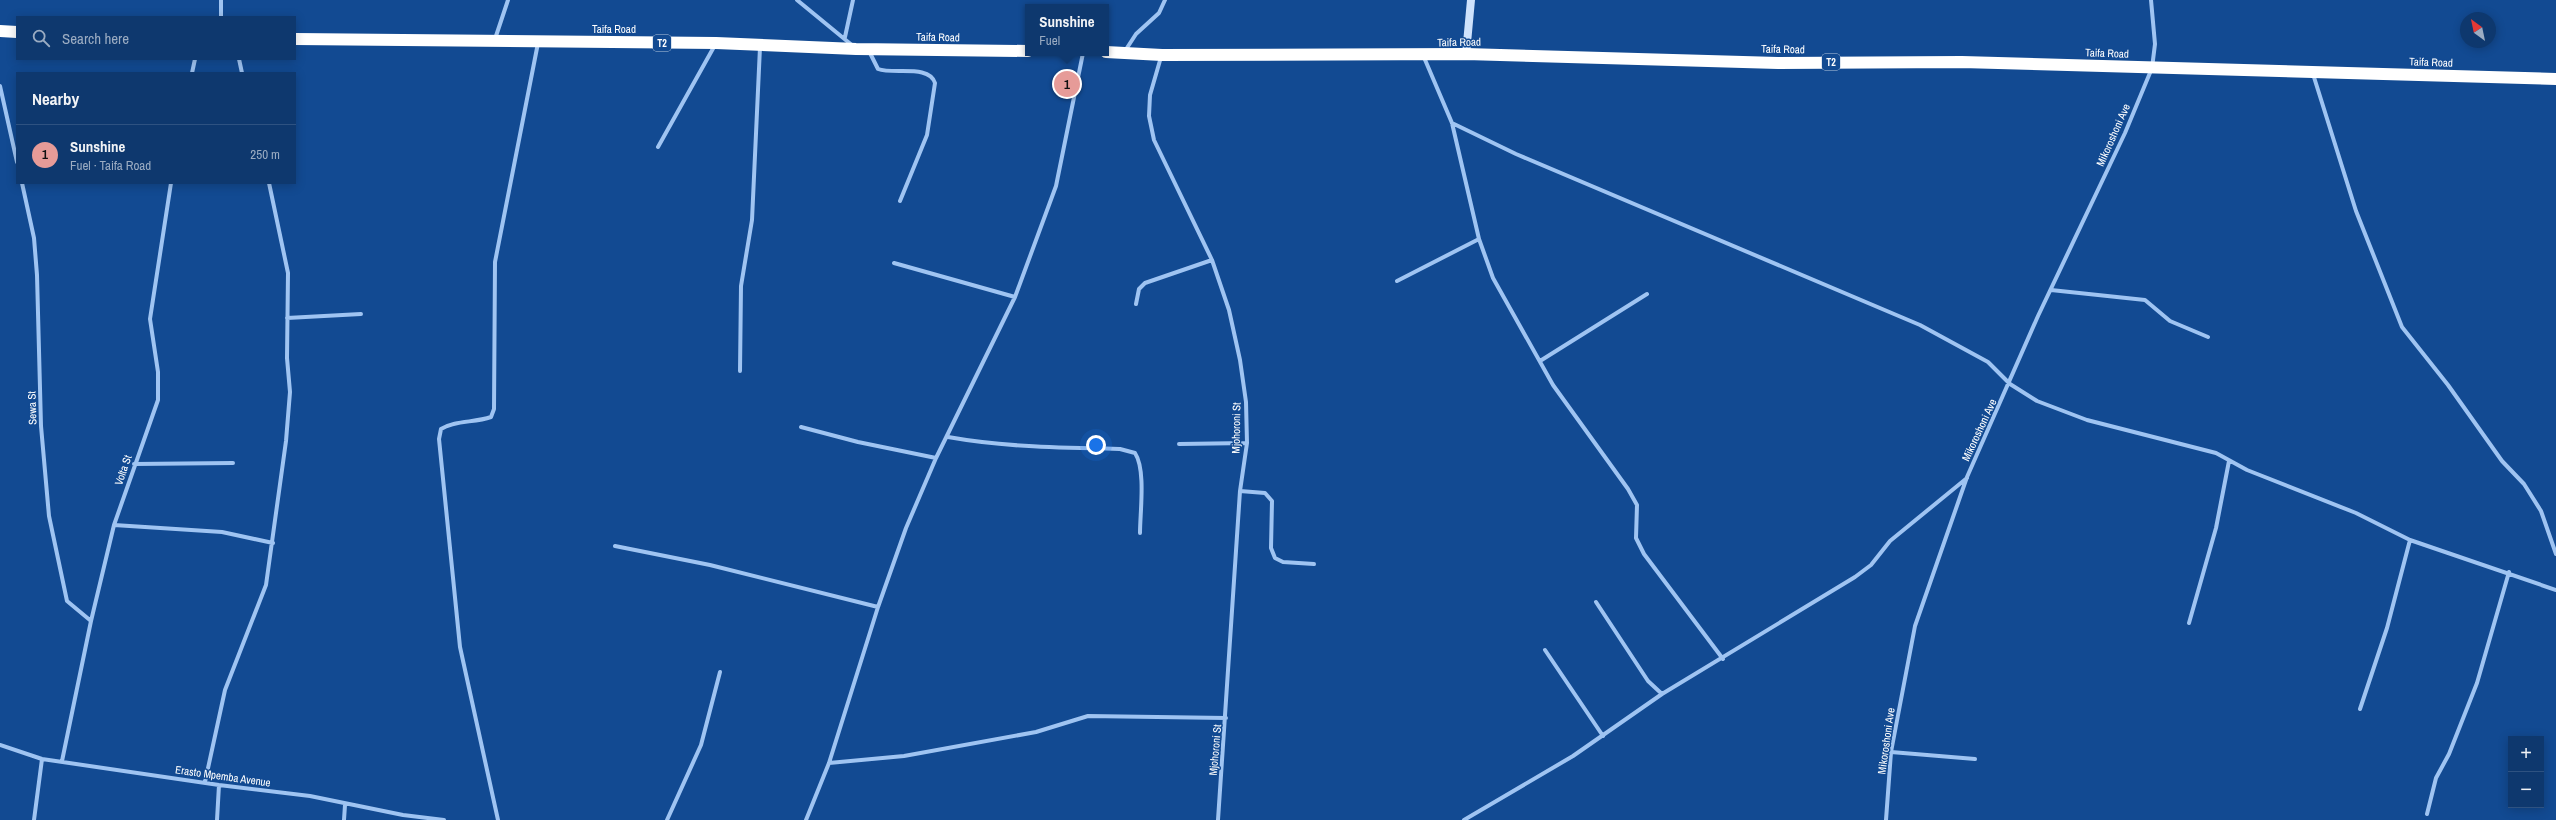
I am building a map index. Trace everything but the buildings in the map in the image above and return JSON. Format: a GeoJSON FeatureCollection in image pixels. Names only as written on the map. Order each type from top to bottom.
{"type":"FeatureCollection","features":[{"type":"Feature","properties":{"kind":"highway"},"geometry":{"type":"LineString","coordinates":[[0,31],[16,32]]}},
{"type":"Feature","properties":{"kind":"highway","name":"Taifa Road"},"geometry":{"type":"LineString","coordinates":[[296,39],[716,43],[862,49],[1025,51]]}},
{"type":"Feature","properties":{"kind":"highway","name":"Taifa Road"},"geometry":{"type":"LineString","coordinates":[[1109,52],[1162,55],[1466,54],[1778,62],[1962,62],[2556,79]]}},
{"type":"Feature","properties":{"kind":"street"},"geometry":{"type":"LineString","coordinates":[[220,0],[220,16]]}},
{"type":"Feature","properties":{"kind":"street"},"geometry":{"type":"LineString","coordinates":[[494,41],[508,0]]}},
{"type":"Feature","properties":{"kind":"street"},"geometry":{"type":"LineString","coordinates":[[797,0],[862,49],[878,69],[924,72],[931,76],[935,83],[927,135],[900,201]]}},
{"type":"Feature","properties":{"kind":"street"},"geometry":{"type":"LineString","coordinates":[[845,37],[853,0]]}},
{"type":"Feature","properties":{"kind":"street"},"geometry":{"type":"LineString","coordinates":[[1124,53],[1136,34],[1159,13],[1166,0]]}},
{"type":"Feature","properties":{"kind":"street"},"geometry":{"type":"LineString","coordinates":[[1466,54],[1471,0]]}},
{"type":"Feature","properties":{"kind":"street","name":"Mikoroshoni Ave"},"geometry":{"type":"LineString","coordinates":[[1886,820],[1892,752],[1914,626],[1967,477],[2152,68],[2155,44],[2152,0]]}},
{"type":"Feature","properties":{"kind":"street"},"geometry":{"type":"LineString","coordinates":[[498,820],[460,648],[439,439],[441,429],[450,424],[481,421],[491,417],[494,409],[495,262],[538,42]]}},
{"type":"Feature","properties":{"kind":"street"},"geometry":{"type":"LineString","coordinates":[[658,147],[716,43]]}},
{"type":"Feature","properties":{"kind":"street"},"geometry":{"type":"LineString","coordinates":[[740,371],[741,286],[752,220],[760,46]]}},
{"type":"Feature","properties":{"kind":"street","name":"Mjohoroni St"},"geometry":{"type":"LineString","coordinates":[[1162,55],[1150,95],[1149,116],[1154,140],[1212,260],[1229,310],[1240,360],[1246,402],[1247,443],[1240,491],[1218,820]]}},
{"type":"Feature","properties":{"kind":"street"},"geometry":{"type":"LineString","coordinates":[[1423,55],[1452,122],[1479,239],[1493,278],[1540,360],[1552,385],[1628,489],[1637,505],[1636,538],[1644,554],[1723,659]]}},
{"type":"Feature","properties":{"kind":"street"},"geometry":{"type":"LineString","coordinates":[[806,820],[829,763],[878,607],[906,528],[936,458],[948,437],[1015,297],[1056,186],[1082,56]]}},
{"type":"Feature","properties":{"kind":"street"},"geometry":{"type":"LineString","coordinates":[[192,72],[195,60]]}},
{"type":"Feature","properties":{"kind":"street"},"geometry":{"type":"LineString","coordinates":[[239,60],[242,72]]}},
{"type":"Feature","properties":{"kind":"street"},"geometry":{"type":"LineString","coordinates":[[2312,71],[2356,212],[2399,322],[2411,340],[2448,385],[2502,461],[2524,484],[2541,511],[2556,554]]}},
{"type":"Feature","properties":{"kind":"street"},"geometry":{"type":"LineString","coordinates":[[0,86],[16,158]]}},
{"type":"Feature","properties":{"kind":"street"},"geometry":{"type":"LineString","coordinates":[[1452,122],[1516,154],[1920,325],[1988,362],[2010,384],[2037,400],[2087,420],[2216,452],[2229,461],[2356,513],[2410,540],[2509,572],[2556,590]]}},
{"type":"Feature","properties":{"kind":"street","name":"Sewa St"},"geometry":{"type":"LineString","coordinates":[[22,184],[34,238],[38,275],[41,426],[49,516],[67,601],[91,621]]}},
{"type":"Feature","properties":{"kind":"street","name":"Volta St"},"geometry":{"type":"LineString","coordinates":[[62,761],[91,621],[114,525],[134,464],[158,400],[158,372],[150,319],[151,301],[161,261],[171,184]]}},
{"type":"Feature","properties":{"kind":"street"},"geometry":{"type":"LineString","coordinates":[[205,782],[225,690],[266,585],[273,543],[290,392],[287,318],[288,273],[269,184]]}},
{"type":"Feature","properties":{"kind":"street"},"geometry":{"type":"LineString","coordinates":[[1397,281],[1479,239]]}},
{"type":"Feature","properties":{"kind":"street"},"geometry":{"type":"LineString","coordinates":[[1136,304],[1139,289],[1145,283],[1212,260]]}},
{"type":"Feature","properties":{"kind":"street"},"geometry":{"type":"LineString","coordinates":[[894,262],[1015,297]]}},
{"type":"Feature","properties":{"kind":"street"},"geometry":{"type":"LineString","coordinates":[[2051,290],[2145,300],[2170,321],[2208,337]]}},
{"type":"Feature","properties":{"kind":"street"},"geometry":{"type":"LineString","coordinates":[[1540,360],[1647,294]]}},
{"type":"Feature","properties":{"kind":"street"},"geometry":{"type":"LineString","coordinates":[[287,318],[361,314]]}},
{"type":"Feature","properties":{"kind":"street"},"geometry":{"type":"LineString","coordinates":[[801,427],[858,442],[936,458]]}},
{"type":"Feature","properties":{"kind":"street"},"geometry":{"type":"LineString","coordinates":[[948,437],[991,444],[1120,449],[1135,453],[1139,460],[1140,472],[1140,533]]}},
{"type":"Feature","properties":{"kind":"street"},"geometry":{"type":"LineString","coordinates":[[1179,444],[1247,443]]}},
{"type":"Feature","properties":{"kind":"street"},"geometry":{"type":"LineString","coordinates":[[2189,623],[2216,528],[2229,461]]}},
{"type":"Feature","properties":{"kind":"street"},"geometry":{"type":"LineString","coordinates":[[134,464],[233,463]]}},
{"type":"Feature","properties":{"kind":"street"},"geometry":{"type":"LineString","coordinates":[[1464,820],[1573,756],[1662,694],[1723,659],[1866,569],[1880,555],[1890,540],[1967,477]]}},
{"type":"Feature","properties":{"kind":"street"},"geometry":{"type":"LineString","coordinates":[[1240,491],[1265,493],[1272,500],[1271,548],[1275,558],[1283,562],[1314,564]]}},
{"type":"Feature","properties":{"kind":"street"},"geometry":{"type":"LineString","coordinates":[[114,525],[222,532],[273,543]]}},
{"type":"Feature","properties":{"kind":"street"},"geometry":{"type":"LineString","coordinates":[[2360,709],[2387,628],[2410,540]]}},
{"type":"Feature","properties":{"kind":"street"},"geometry":{"type":"LineString","coordinates":[[615,546],[710,566],[878,607]]}},
{"type":"Feature","properties":{"kind":"street"},"geometry":{"type":"LineString","coordinates":[[2427,814],[2436,778],[2449,754],[2477,682],[2509,572]]}},
{"type":"Feature","properties":{"kind":"street"},"geometry":{"type":"LineString","coordinates":[[1596,602],[1648,681],[1662,694]]}},
{"type":"Feature","properties":{"kind":"street"},"geometry":{"type":"LineString","coordinates":[[1545,650],[1603,736]]}},
{"type":"Feature","properties":{"kind":"street"},"geometry":{"type":"LineString","coordinates":[[667,820],[701,745],[720,672]]}},
{"type":"Feature","properties":{"kind":"street"},"geometry":{"type":"LineString","coordinates":[[829,763],[904,756],[1036,732],[1088,716],[1226,718]]}},
{"type":"Feature","properties":{"kind":"street","name":"Erasto Mpemba Avenue"},"geometry":{"type":"LineString","coordinates":[[0,744],[42,759],[205,782],[219,786],[310,796],[345,805],[444,820]]}},
{"type":"Feature","properties":{"kind":"street"},"geometry":{"type":"LineString","coordinates":[[1892,752],[1975,759]]}},
{"type":"Feature","properties":{"kind":"street"},"geometry":{"type":"LineString","coordinates":[[34,820],[42,759]]}},
{"type":"Feature","properties":{"kind":"street"},"geometry":{"type":"LineString","coordinates":[[217,820],[219,786]]}},
{"type":"Feature","properties":{"kind":"street"},"geometry":{"type":"LineString","coordinates":[[344,820],[345,805]]}},
{"type":"Feature","properties":{"kind":"place","name":"Sunshine"},"geometry":{"type":"Point","coordinates":[1067,84]}}]}
